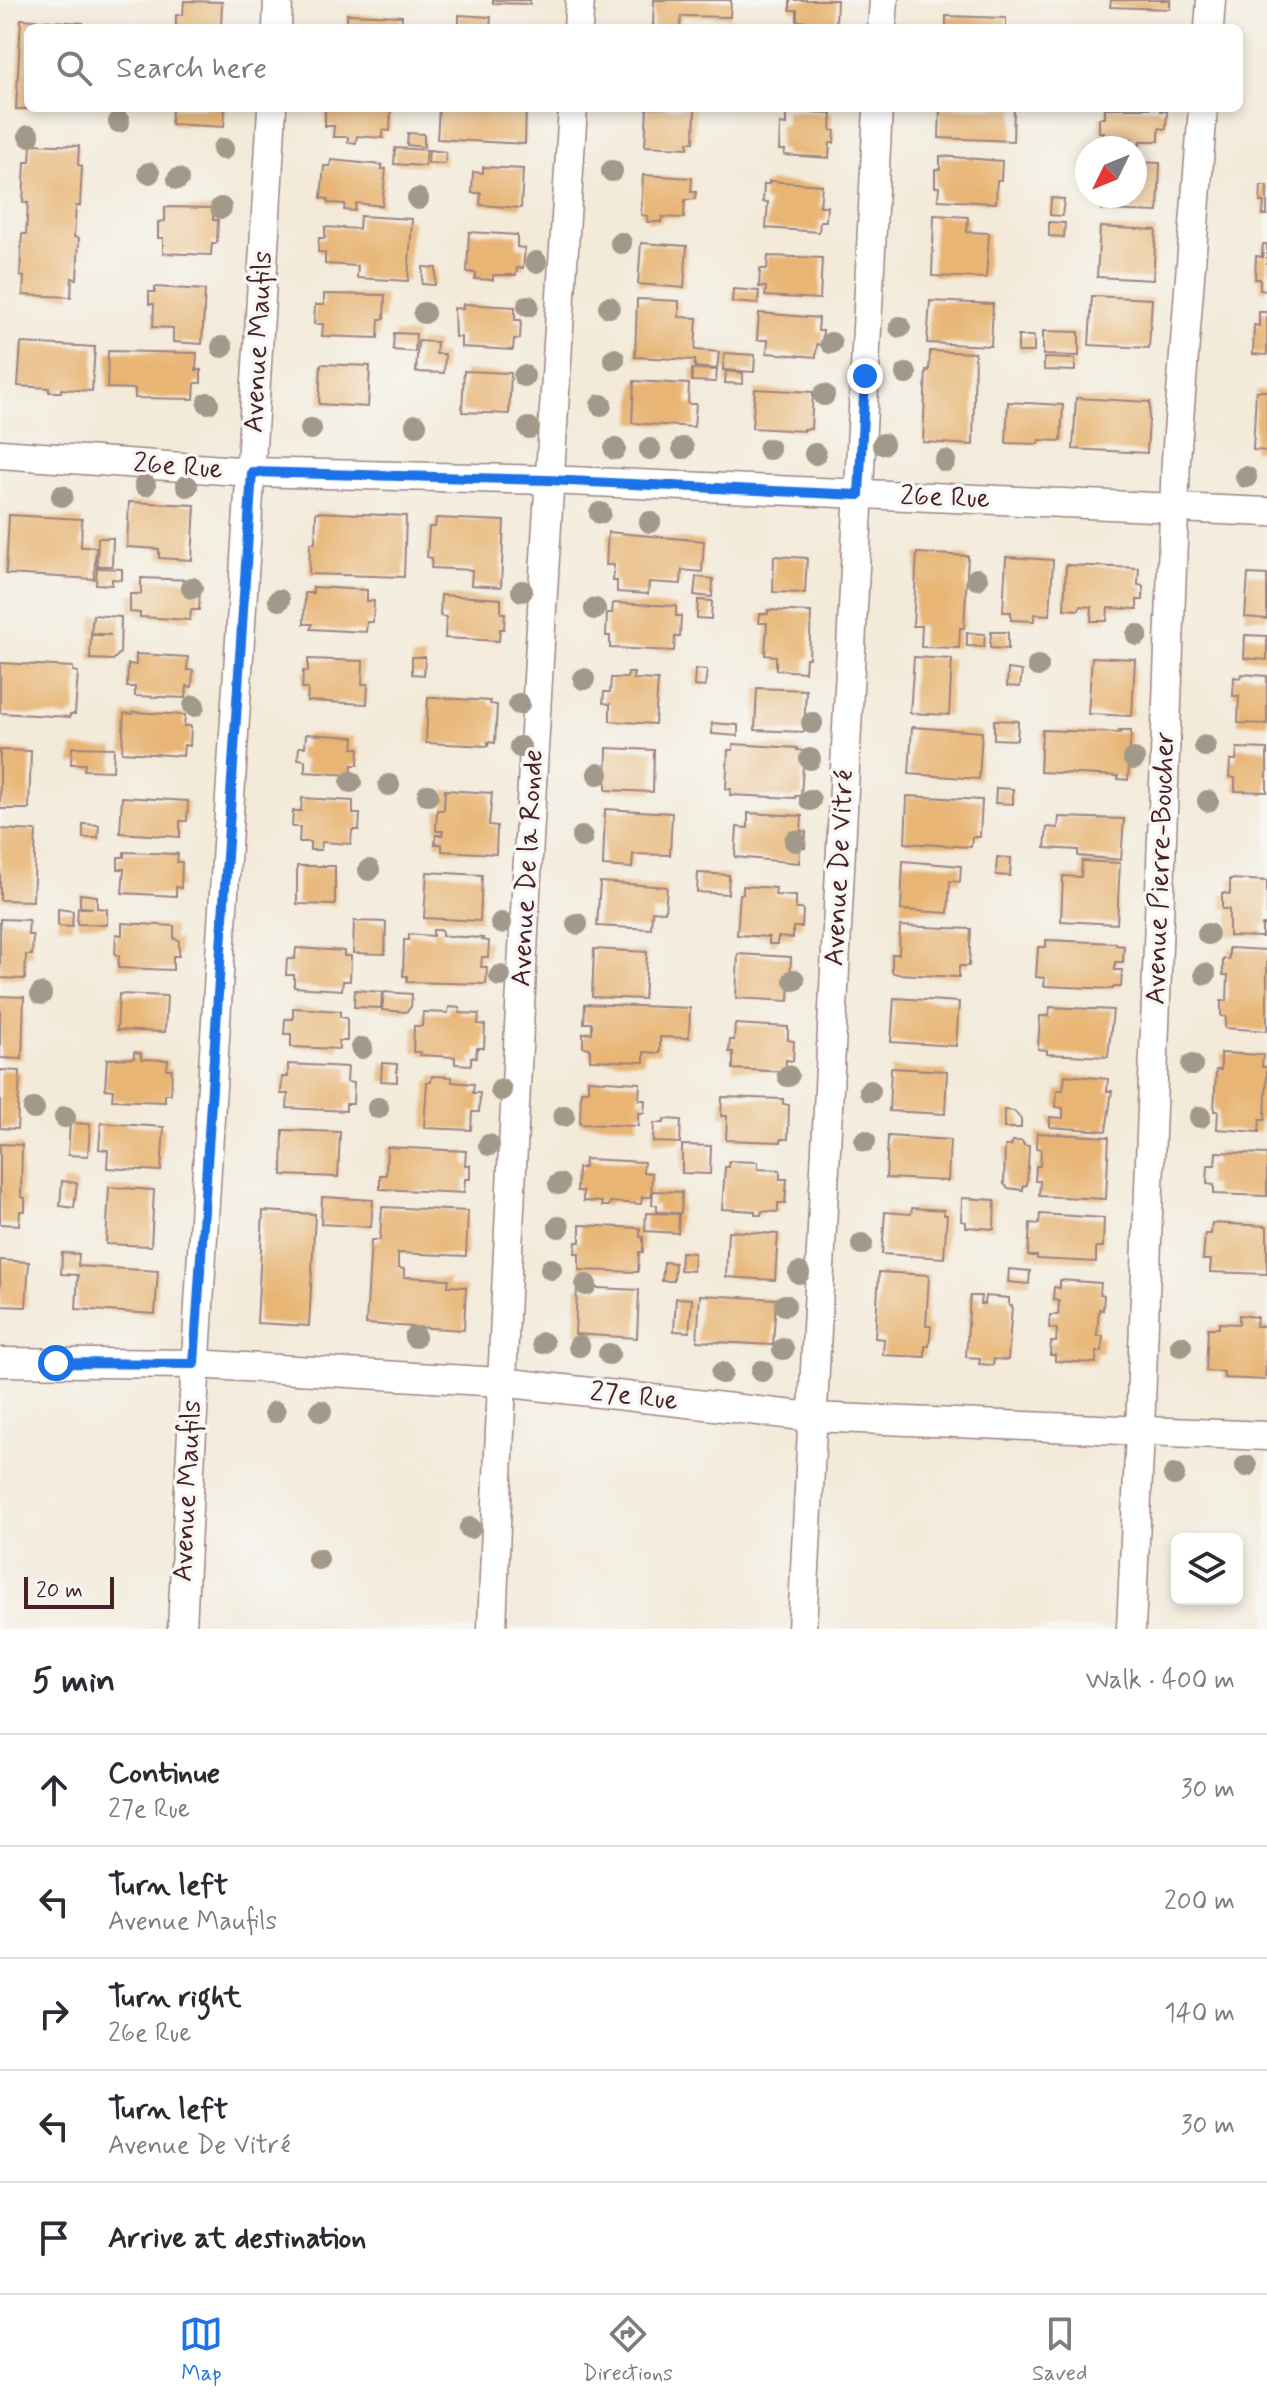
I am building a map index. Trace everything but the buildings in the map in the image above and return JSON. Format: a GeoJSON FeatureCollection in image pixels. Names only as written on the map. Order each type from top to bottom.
{"type":"FeatureCollection","features":[{"type":"Feature","properties":{"kind":"street"},"geometry":{"type":"LineString","coordinates":[[277,24],[278,0]]}},
{"type":"Feature","properties":{"kind":"street"},"geometry":{"type":"LineString","coordinates":[[578,24],[580,0]]}},
{"type":"Feature","properties":{"kind":"street"},"geometry":{"type":"LineString","coordinates":[[882,24],[884,0]]}},
{"type":"Feature","properties":{"kind":"street"},"geometry":{"type":"LineString","coordinates":[[1209,24],[1211,0]]}},
{"type":"Feature","properties":{"kind":"street","name":"Avenue Maufils"},"geometry":{"type":"LineString","coordinates":[[182,1629],[194,1364],[252,472],[272,112]]}},
{"type":"Feature","properties":{"kind":"street","name":"Avenue De la Ronde"},"geometry":{"type":"LineString","coordinates":[[492,1629],[501,1382],[548,480],[573,112]]}},
{"type":"Feature","properties":{"kind":"street","name":"Avenue De Vitré"},"geometry":{"type":"LineString","coordinates":[[802,1629],[878,112]]}},
{"type":"Feature","properties":{"kind":"street","name":"Avenue Pierre-Boucher"},"geometry":{"type":"LineString","coordinates":[[1131,1629],[1176,459],[1203,112]]}},
{"type":"Feature","properties":{"kind":"street","name":"26e Rue"},"geometry":{"type":"LineString","coordinates":[[0,454],[252,472],[548,480],[1267,512]]}},
{"type":"Feature","properties":{"kind":"street","name":"27e Rue"},"geometry":{"type":"LineString","coordinates":[[0,1362],[194,1364],[501,1382],[812,1417],[1267,1436]]}},
{"type":"Feature","properties":{"kind":"route"},"geometry":{"type":"LineString","coordinates":[[56,1363],[194,1364],[252,472],[548,480],[859,495],[865,376]]}}]}
